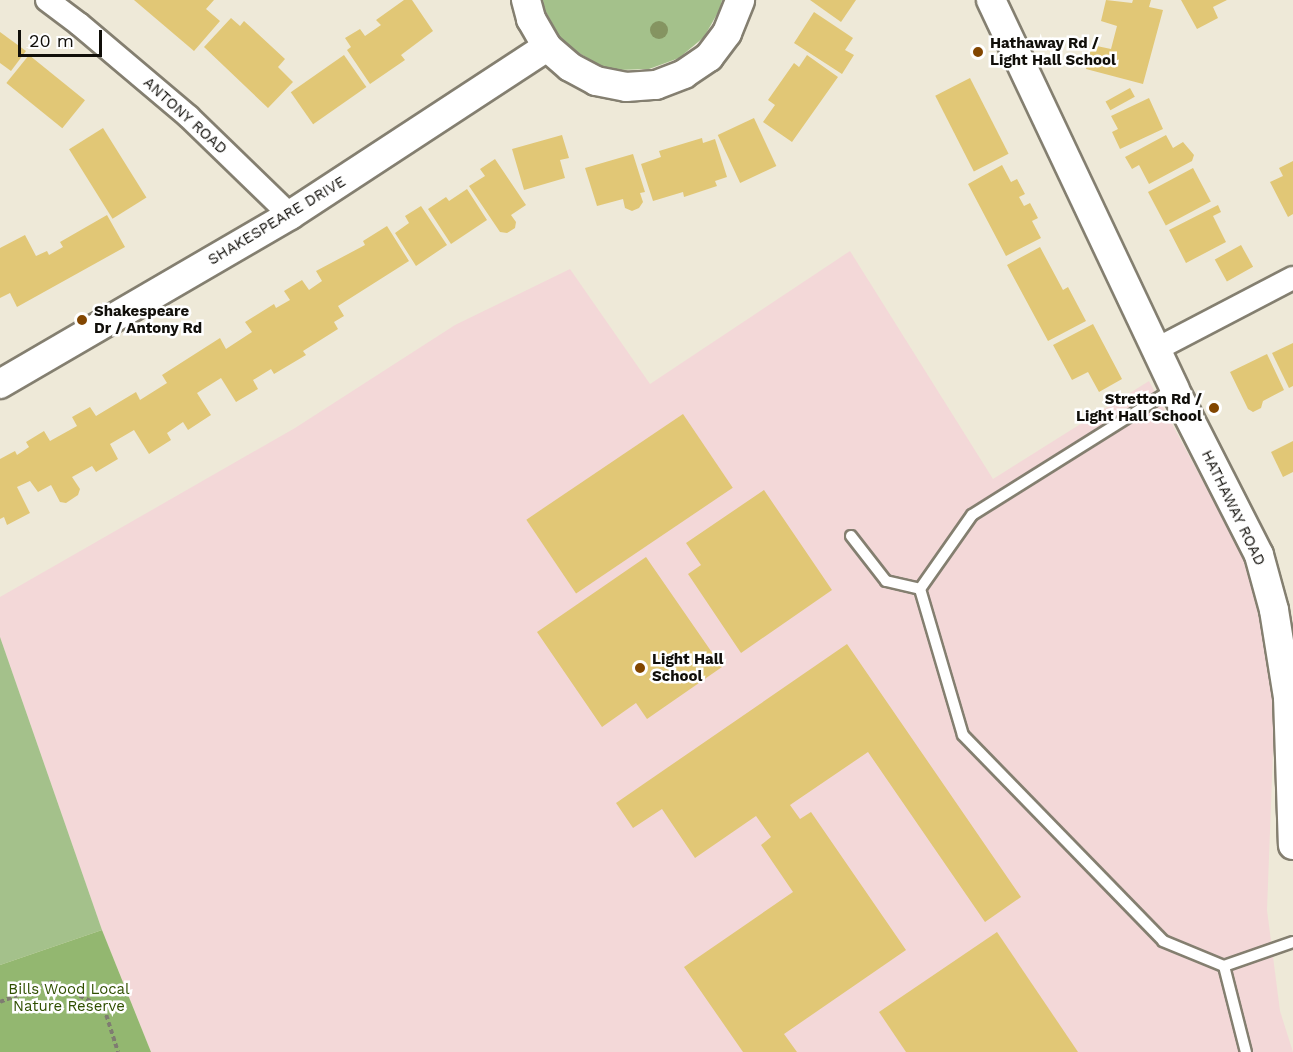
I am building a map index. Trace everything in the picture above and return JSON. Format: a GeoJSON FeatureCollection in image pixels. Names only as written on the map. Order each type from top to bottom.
{"type":"FeatureCollection","features":[{"type":"Feature","properties":{"kind":"street","name":"ANTONY ROAD"},"geometry":{"type":"LineString","coordinates":[[46,0],[79,24],[189,117],[290,215]]}},
{"type":"Feature","properties":{"kind":"street"},"geometry":{"type":"LineString","coordinates":[[526,0],[531,19],[547,46],[570,67],[596,81],[626,87],[656,85],[684,74],[709,57],[728,33],[740,0]]}},
{"type":"Feature","properties":{"kind":"street","name":"HATHAWAY ROAD"},"geometry":{"type":"LineString","coordinates":[[991,0],[1174,388],[1259,555],[1274,610],[1291,697],[1293,845]]}},
{"type":"Feature","properties":{"kind":"street","name":"SHAKESPEARE DRIVE"},"geometry":{"type":"LineString","coordinates":[[0,384],[290,215],[547,46]]}},
{"type":"Feature","properties":{"kind":"street"},"geometry":{"type":"LineString","coordinates":[[1157,349],[1293,278]]}},
{"type":"Feature","properties":{"kind":"lane"},"geometry":{"type":"LineString","coordinates":[[920,589],[972,515],[1174,388]]}},
{"type":"Feature","properties":{"kind":"lane"},"geometry":{"type":"LineString","coordinates":[[851,536],[886,581],[920,589]]}},
{"type":"Feature","properties":{"kind":"lane"},"geometry":{"type":"LineString","coordinates":[[920,589],[963,735],[1163,940],[1224,966],[1293,942]]}},
{"type":"Feature","properties":{"kind":"lane"},"geometry":{"type":"LineString","coordinates":[[1224,966],[1246,1052]]}},
{"type":"Feature","properties":{"kind":"path"},"geometry":{"type":"LineString","coordinates":[[0,1002],[53,982],[104,1008],[118,1052]]}},
{"type":"Feature","properties":{"kind":"shaded area","name":"Light Hall School"},"geometry":{"type":"Polygon","coordinates":[[[850,251],[993,479],[1149,381],[1249,567],[1275,699],[1267,910],[1280,1011],[1293,1052],[151,1052],[102,930],[0,637],[0,597],[295,428],[455,325],[570,269],[650,384],[850,251]]]}},
{"type":"Feature","properties":{"kind":"green space"},"geometry":{"type":"Polygon","coordinates":[[[543,0],[722,0],[720,9],[704,37],[679,58],[649,69],[617,70],[599,65],[571,48],[559,36],[544,8],[543,0]]]}},
{"type":"Feature","properties":{"kind":"green space"},"geometry":{"type":"Polygon","coordinates":[[[0,637],[102,930],[0,965],[0,637]]]}},
{"type":"Feature","properties":{"kind":"green space","name":"Bills Wood Local Nature Reserve"},"geometry":{"type":"Polygon","coordinates":[[[102,930],[151,1052],[0,1052],[0,965],[102,930]]]}},
{"type":"Feature","properties":{"kind":"building"},"geometry":{"type":"Polygon","coordinates":[[[134,0],[214,0],[206,9],[220,21],[194,51],[134,0]]]}},
{"type":"Feature","properties":{"kind":"building"},"geometry":{"type":"Polygon","coordinates":[[[404,0],[412,0],[433,31],[401,55],[405,60],[370,84],[347,50],[351,47],[345,38],[360,29],[365,36],[381,25],[376,20],[404,0]]]}},
{"type":"Feature","properties":{"kind":"building"},"geometry":{"type":"Polygon","coordinates":[[[810,0],[856,0],[841,22],[810,0]]]}},
{"type":"Feature","properties":{"kind":"building"},"geometry":{"type":"Polygon","coordinates":[[[1106,0],[1132,3],[1133,0],[1151,0],[1149,7],[1163,10],[1143,84],[1086,69],[1092,45],[1111,49],[1117,26],[1101,21],[1106,0]]]}},
{"type":"Feature","properties":{"kind":"building"},"geometry":{"type":"Polygon","coordinates":[[[1181,0],[1227,0],[1213,7],[1218,18],[1197,29],[1181,0]]]}},
{"type":"Feature","properties":{"kind":"building"},"geometry":{"type":"Polygon","coordinates":[[[814,12],[853,38],[845,50],[854,55],[842,74],[794,43],[814,12]]]}},
{"type":"Feature","properties":{"kind":"building"},"geometry":{"type":"Polygon","coordinates":[[[231,18],[240,26],[244,21],[285,59],[278,67],[293,82],[268,108],[204,47],[231,18]]]}},
{"type":"Feature","properties":{"kind":"building"},"geometry":{"type":"Polygon","coordinates":[[[0,32],[26,51],[11,71],[0,63],[0,32]]]}},
{"type":"Feature","properties":{"kind":"building"},"geometry":{"type":"Polygon","coordinates":[[[29,55],[85,100],[62,128],[6,83],[29,55]]]}},
{"type":"Feature","properties":{"kind":"building"},"geometry":{"type":"Polygon","coordinates":[[[344,55],[366,87],[313,124],[291,92],[344,55]]]}},
{"type":"Feature","properties":{"kind":"building"},"geometry":{"type":"Polygon","coordinates":[[[807,55],[838,77],[792,142],[763,122],[775,105],[768,100],[794,63],[799,67],[807,55]]]}},
{"type":"Feature","properties":{"kind":"building"},"geometry":{"type":"Polygon","coordinates":[[[970,78],[1009,154],[974,171],[935,96],[970,78]]]}},
{"type":"Feature","properties":{"kind":"building"},"geometry":{"type":"Polygon","coordinates":[[[1130,88],[1135,97],[1110,110],[1106,102],[1130,88]]]}},
{"type":"Feature","properties":{"kind":"building"},"geometry":{"type":"Polygon","coordinates":[[[1149,98],[1163,129],[1120,149],[1112,132],[1118,129],[1111,116],[1149,98]]]}},
{"type":"Feature","properties":{"kind":"building"},"geometry":{"type":"Polygon","coordinates":[[[754,118],[776,166],[740,183],[718,135],[754,118]]]}},
{"type":"Feature","properties":{"kind":"building"},"geometry":{"type":"Polygon","coordinates":[[[103,128],[146,198],[113,219],[69,149],[103,128]]]}},
{"type":"Feature","properties":{"kind":"building"},"geometry":{"type":"Polygon","coordinates":[[[562,135],[569,158],[560,160],[565,178],[524,190],[512,149],[562,135]]]}},
{"type":"Feature","properties":{"kind":"building"},"geometry":{"type":"Polygon","coordinates":[[[1166,135],[1173,148],[1183,142],[1194,155],[1192,161],[1149,184],[1139,165],[1132,169],[1125,157],[1166,135]]]}},
{"type":"Feature","properties":{"kind":"building"},"geometry":{"type":"Polygon","coordinates":[[[702,138],[703,143],[715,139],[727,177],[715,181],[717,186],[684,197],[683,192],[653,201],[641,164],[661,157],[659,151],[702,138]]]}},
{"type":"Feature","properties":{"kind":"building"},"geometry":{"type":"Polygon","coordinates":[[[633,154],[645,192],[640,193],[643,202],[639,208],[632,211],[625,208],[623,199],[597,206],[585,168],[633,154]]]}},
{"type":"Feature","properties":{"kind":"building"},"geometry":{"type":"Polygon","coordinates":[[[495,159],[526,205],[511,215],[516,222],[515,228],[507,233],[500,232],[469,186],[485,176],[480,169],[495,159]]]}},
{"type":"Feature","properties":{"kind":"building"},"geometry":{"type":"Polygon","coordinates":[[[1293,161],[1293,214],[1288,217],[1270,182],[1283,176],[1279,168],[1293,161]]]}},
{"type":"Feature","properties":{"kind":"building"},"geometry":{"type":"Polygon","coordinates":[[[1002,165],[1011,182],[1017,179],[1025,194],[1019,197],[1024,206],[1030,203],[1038,218],[1032,221],[1041,238],[1006,256],[968,184],[1002,165]]]}},
{"type":"Feature","properties":{"kind":"building"},"geometry":{"type":"Polygon","coordinates":[[[1193,168],[1211,202],[1166,225],[1148,192],[1193,168]]]}},
{"type":"Feature","properties":{"kind":"building"},"geometry":{"type":"Polygon","coordinates":[[[467,189],[487,220],[451,244],[428,209],[446,197],[449,201],[467,189]]]}},
{"type":"Feature","properties":{"kind":"building"},"geometry":{"type":"Polygon","coordinates":[[[1218,205],[1221,212],[1213,216],[1226,242],[1186,263],[1169,230],[1218,205]]]}},
{"type":"Feature","properties":{"kind":"building"},"geometry":{"type":"Polygon","coordinates":[[[421,206],[447,245],[416,266],[395,233],[409,223],[405,216],[421,206]]]}},
{"type":"Feature","properties":{"kind":"building"},"geometry":{"type":"Polygon","coordinates":[[[107,215],[125,247],[17,307],[10,293],[0,298],[0,248],[25,235],[36,256],[47,251],[49,255],[63,247],[60,242],[107,215]]]}},
{"type":"Feature","properties":{"kind":"building"},"geometry":{"type":"Polygon","coordinates":[[[387,226],[409,261],[338,306],[344,316],[334,322],[338,329],[303,351],[306,355],[274,374],[271,369],[253,380],[258,389],[236,402],[221,378],[197,393],[211,415],[188,430],[183,422],[167,433],[171,440],[149,454],[134,430],[110,444],[118,459],[96,472],[92,466],[72,477],[80,489],[78,495],[66,503],[60,502],[51,485],[38,492],[30,481],[17,487],[30,513],[7,525],[4,517],[0,519],[0,459],[15,451],[17,455],[29,447],[26,442],[44,431],[50,441],[77,426],[72,417],[90,407],[96,416],[136,392],[140,400],[167,383],[162,375],[220,338],[226,349],[252,332],[245,322],[274,304],[276,308],[290,300],[284,291],[302,280],[309,290],[322,281],[316,271],[365,245],[363,241],[387,226]]]}},
{"type":"Feature","properties":{"kind":"building"},"geometry":{"type":"Polygon","coordinates":[[[1241,245],[1253,267],[1227,281],[1215,260],[1241,245]]]}},
{"type":"Feature","properties":{"kind":"building"},"geometry":{"type":"Polygon","coordinates":[[[1040,247],[1063,290],[1068,287],[1086,321],[1048,341],[1007,265],[1040,247]]]}},
{"type":"Feature","properties":{"kind":"building"},"geometry":{"type":"Polygon","coordinates":[[[1093,324],[1122,379],[1099,392],[1088,372],[1072,380],[1053,345],[1093,324]]]}},
{"type":"Feature","properties":{"kind":"building"},"geometry":{"type":"Polygon","coordinates":[[[1293,343],[1293,386],[1289,388],[1272,353],[1293,343]]]}},
{"type":"Feature","properties":{"kind":"building"},"geometry":{"type":"Polygon","coordinates":[[[1267,354],[1284,390],[1263,401],[1261,408],[1253,412],[1248,409],[1230,372],[1267,354]]]}},
{"type":"Feature","properties":{"kind":"building"},"geometry":{"type":"Polygon","coordinates":[[[683,414],[733,488],[576,593],[526,520],[683,414]]]}},
{"type":"Feature","properties":{"kind":"building"},"geometry":{"type":"Polygon","coordinates":[[[1293,441],[1293,472],[1283,477],[1271,452],[1293,441]]]}},
{"type":"Feature","properties":{"kind":"building"},"geometry":{"type":"Polygon","coordinates":[[[764,490],[832,590],[741,653],[688,574],[701,565],[686,543],[764,490]]]}},
{"type":"Feature","properties":{"kind":"building"},"geometry":{"type":"Polygon","coordinates":[[[646,557],[722,667],[647,719],[636,703],[602,727],[537,632],[646,557]]]}},
{"type":"Feature","properties":{"kind":"building"},"geometry":{"type":"Polygon","coordinates":[[[847,644],[1021,897],[985,922],[868,752],[790,805],[800,819],[811,812],[906,950],[784,1034],[797,1052],[743,1052],[684,967],[793,892],[761,845],[771,837],[756,816],[695,858],[662,809],[633,828],[616,803],[847,644]]]}},
{"type":"Feature","properties":{"kind":"building"},"geometry":{"type":"Polygon","coordinates":[[[997,932],[1078,1052],[906,1052],[879,1012],[997,932]]]}},
{"type":"Feature","properties":{"kind":"place","name":"Hathaway Rd / Light Hall School"},"geometry":{"type":"Point","coordinates":[978,52]}},
{"type":"Feature","properties":{"kind":"place","name":"Shakespeare Dr / Antony Rd"},"geometry":{"type":"Point","coordinates":[82,320]}},
{"type":"Feature","properties":{"kind":"place","name":"Stretton Rd / Light Hall School"},"geometry":{"type":"Point","coordinates":[1214,408]}},
{"type":"Feature","properties":{"kind":"place","name":"Light Hall School"},"geometry":{"type":"Point","coordinates":[640,668]}}]}
